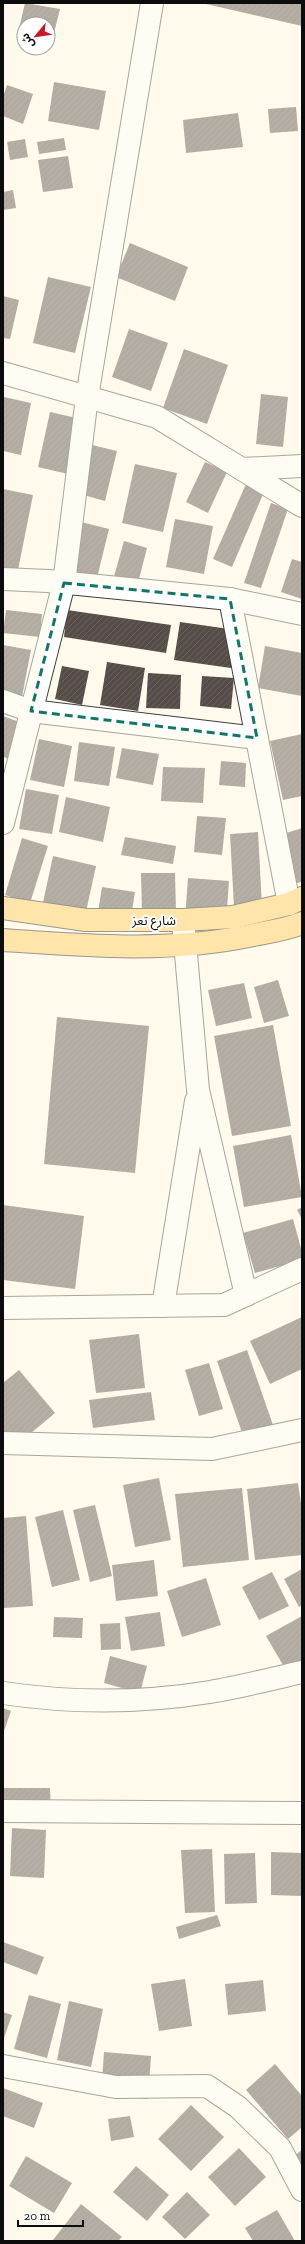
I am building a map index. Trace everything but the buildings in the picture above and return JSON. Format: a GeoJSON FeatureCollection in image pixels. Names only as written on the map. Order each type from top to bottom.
{"type":"FeatureCollection","features":[{"type":"Feature","properties":{"kind":"main road","name":"شارع تعز"},"geometry":{"type":"LineString","coordinates":[[3,908],[86,920],[183,920],[233,917],[295,901]]}},
{"type":"Feature","properties":{"kind":"main road","name":"شارع تعز"},"geometry":{"type":"LineString","coordinates":[[3,940],[86,946],[186,946],[238,938],[302,923]]}},
{"type":"Feature","properties":{"kind":"street"},"geometry":{"type":"LineString","coordinates":[[5,810],[64,583],[87,397],[152,3]]}},
{"type":"Feature","properties":{"kind":"street"},"geometry":{"type":"LineString","coordinates":[[3,373],[157,416],[302,506]]}},
{"type":"Feature","properties":{"kind":"street"},"geometry":{"type":"LineString","coordinates":[[242,468],[302,466]]}},
{"type":"Feature","properties":{"kind":"street"},"geometry":{"type":"LineString","coordinates":[[3,580],[64,583],[230,599],[302,614]]}},
{"type":"Feature","properties":{"kind":"street"},"geometry":{"type":"LineString","coordinates":[[230,599],[257,738],[295,901]]}},
{"type":"Feature","properties":{"kind":"street"},"geometry":{"type":"LineString","coordinates":[[3,701],[31,712],[257,738]]}},
{"type":"Feature","properties":{"kind":"street"},"geometry":{"type":"LineString","coordinates":[[183,920],[198,1090],[246,1295]]}},
{"type":"Feature","properties":{"kind":"street"},"geometry":{"type":"LineString","coordinates":[[163,1306],[198,1090]]}},
{"type":"Feature","properties":{"kind":"street"},"geometry":{"type":"LineString","coordinates":[[3,1308],[224,1305],[302,1269]]}},
{"type":"Feature","properties":{"kind":"street"},"geometry":{"type":"LineString","coordinates":[[3,1443],[212,1449],[302,1430]]}},
{"type":"Feature","properties":{"kind":"street"},"geometry":{"type":"LineString","coordinates":[[3,1693],[34,1698],[122,1700],[209,1692],[302,1672]]}},
{"type":"Feature","properties":{"kind":"street"},"geometry":{"type":"LineString","coordinates":[[3,1811],[302,1813]]}},
{"type":"Feature","properties":{"kind":"street"},"geometry":{"type":"LineString","coordinates":[[3,2066],[116,2087],[206,2086],[238,2107],[280,2148],[302,2190]]}},
{"type":"Feature","properties":{"kind":"highlighted area"},"geometry":{"type":"Polygon","coordinates":[[[64,583],[230,599],[257,738],[31,711],[64,583]]]}}]}
